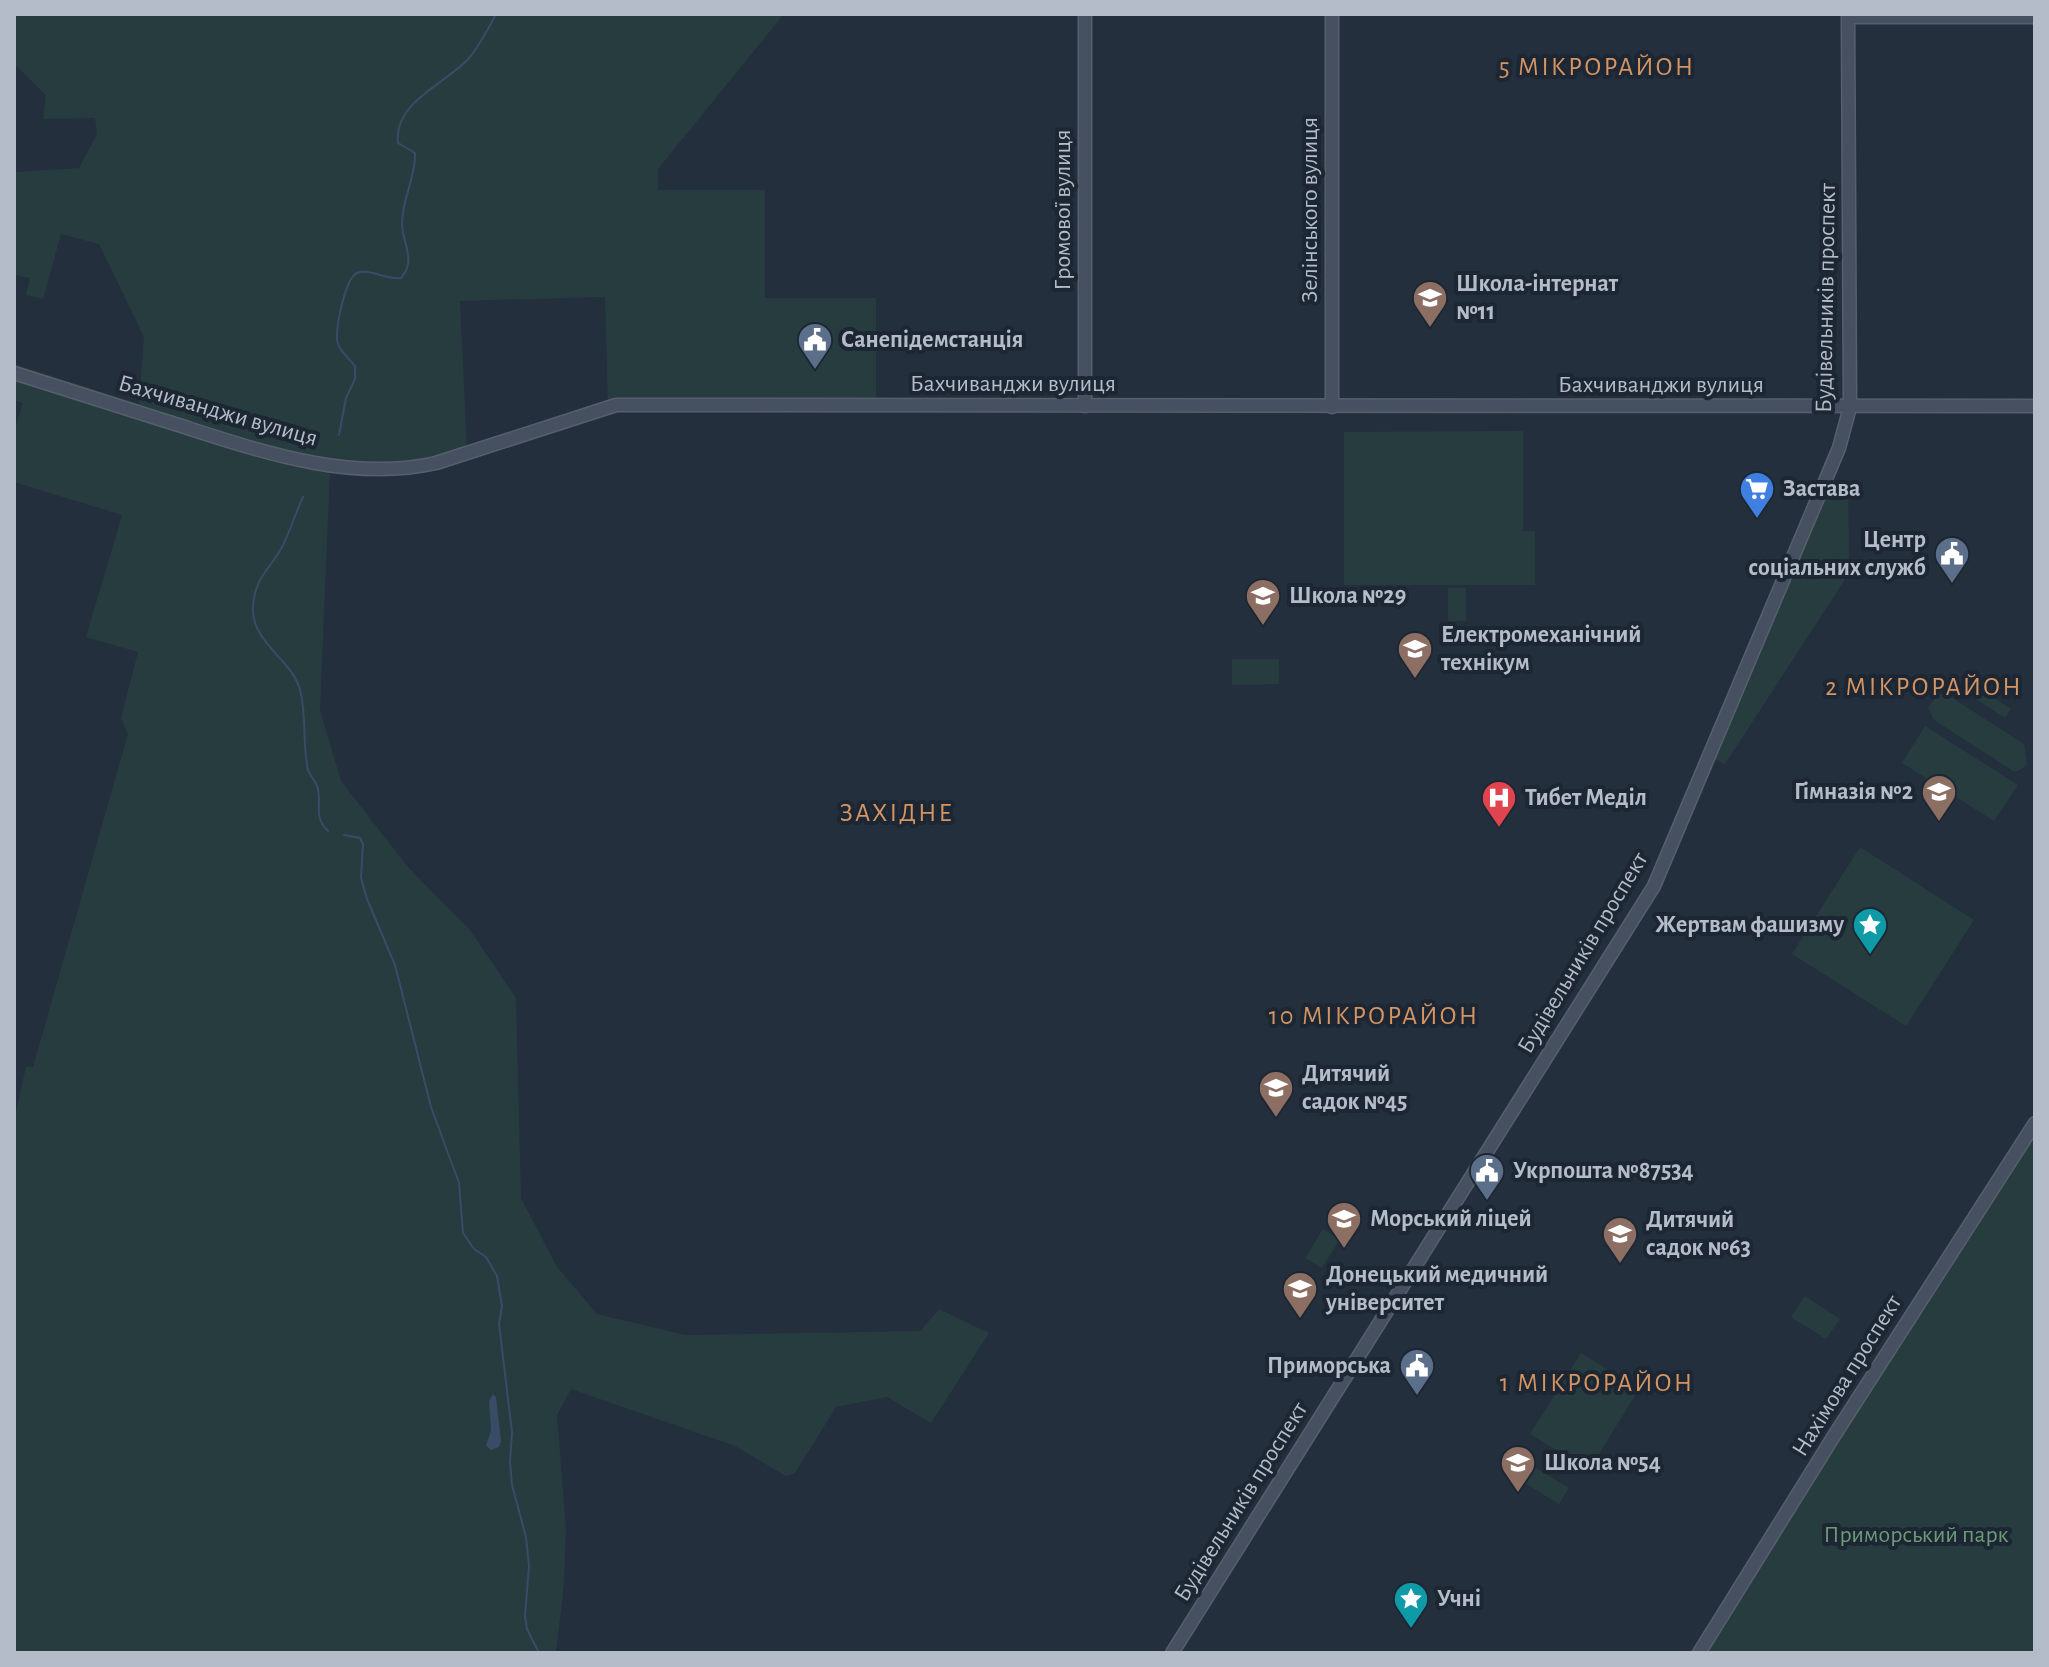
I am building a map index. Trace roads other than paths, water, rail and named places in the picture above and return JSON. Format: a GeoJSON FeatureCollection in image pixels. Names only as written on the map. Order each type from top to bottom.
{"type":"FeatureCollection","features":[{"type":"Feature","properties":{"kind":"street","name":"Громової вулиця"},"geometry":{"type":"LineString","coordinates":[[1085,14],[1085,406]]}},
{"type":"Feature","properties":{"kind":"street","name":"Зелінського вулиця"},"geometry":{"type":"LineString","coordinates":[[1332,14],[1332,407]]}},
{"type":"Feature","properties":{"kind":"street"},"geometry":{"type":"LineString","coordinates":[[1848,16],[2035,17]]}},
{"type":"Feature","properties":{"kind":"street","name":"Будівельників проспект"},"geometry":{"type":"LineString","coordinates":[[1172,1653],[1654,886],[1834,458],[1850,407],[1848,16]]}},
{"type":"Feature","properties":{"kind":"street","name":"Бахчиванджи вулиця"},"geometry":{"type":"LineString","coordinates":[[14,373],[287,457],[336,466],[387,470],[436,463],[616,405],[2035,406]]}},
{"type":"Feature","properties":{"kind":"street","name":"Нахімова проспект"},"geometry":{"type":"LineString","coordinates":[[1699,1653],[2035,1123]]}},
{"type":"Feature","properties":{"kind":"water"},"geometry":{"type":"Polygon","coordinates":[[[493,1394],[496,1397],[501,1441],[499,1447],[491,1450],[486,1445],[491,1431],[489,1401],[493,1394]]]}},
{"type":"Feature","properties":{"kind":"waterway"},"geometry":{"type":"LineString","coordinates":[[339,435],[346,398],[355,379],[355,366],[337,340],[345,293],[357,273],[401,278],[408,265],[402,223],[415,153],[398,143],[399,129],[412,105],[469,58],[496,14]]}},
{"type":"Feature","properties":{"kind":"waterway"},"geometry":{"type":"LineString","coordinates":[[303,497],[284,543],[257,587],[253,607],[258,631],[289,669],[300,690],[308,770],[319,792],[320,820],[328,831]]}},
{"type":"Feature","properties":{"kind":"waterway"},"geometry":{"type":"LineString","coordinates":[[344,835],[360,838],[363,844],[361,878],[395,965],[431,1107],[459,1183],[463,1233],[474,1249],[486,1257],[497,1276],[502,1306],[499,1324],[512,1432],[512,1485],[526,1537],[529,1566],[525,1616],[527,1629],[539,1653]]}},
{"type":"Feature","properties":{"kind":"place","name":"Школа-інтернат №11"},"geometry":{"type":"Point","coordinates":[1430,329]}},
{"type":"Feature","properties":{"kind":"place","name":"Санепідемстанція"},"geometry":{"type":"Point","coordinates":[815,371]}},
{"type":"Feature","properties":{"kind":"place","name":"Застава"},"geometry":{"type":"Point","coordinates":[1757,520]}},
{"type":"Feature","properties":{"kind":"place","name":"Центр соціальних служб"},"geometry":{"type":"Point","coordinates":[1952,585]}},
{"type":"Feature","properties":{"kind":"place","name":"Школа №29"},"geometry":{"type":"Point","coordinates":[1263,627]}},
{"type":"Feature","properties":{"kind":"place","name":"Електромеханічний технікум"},"geometry":{"type":"Point","coordinates":[1415,680]}},
{"type":"Feature","properties":{"kind":"place","name":"Гімназія №2"},"geometry":{"type":"Point","coordinates":[1939,823]}},
{"type":"Feature","properties":{"kind":"place","name":"Тибет Меділ"},"geometry":{"type":"Point","coordinates":[1499,829]}},
{"type":"Feature","properties":{"kind":"place","name":"Жертвам фашизму"},"geometry":{"type":"Point","coordinates":[1870,956]}},
{"type":"Feature","properties":{"kind":"place","name":"Дитячий садок №45"},"geometry":{"type":"Point","coordinates":[1276,1119]}},
{"type":"Feature","properties":{"kind":"place","name":"Укрпошта №87534"},"geometry":{"type":"Point","coordinates":[1487,1202]}},
{"type":"Feature","properties":{"kind":"place","name":"Морський ліцей"},"geometry":{"type":"Point","coordinates":[1344,1250]}},
{"type":"Feature","properties":{"kind":"place","name":"Дитячий садок №63"},"geometry":{"type":"Point","coordinates":[1620,1265]}},
{"type":"Feature","properties":{"kind":"place","name":"Донецький медичний університет"},"geometry":{"type":"Point","coordinates":[1300,1320]}},
{"type":"Feature","properties":{"kind":"place","name":"Приморська"},"geometry":{"type":"Point","coordinates":[1417,1397]}},
{"type":"Feature","properties":{"kind":"place","name":"Школа №54"},"geometry":{"type":"Point","coordinates":[1518,1494]}},
{"type":"Feature","properties":{"kind":"place","name":"Учні"},"geometry":{"type":"Point","coordinates":[1411,1630]}},
{"type":"Feature","properties":{"kind":"district","name":"5 МІКРОРАЙОН"},"geometry":{"type":"Point","coordinates":[1597,67]}},
{"type":"Feature","properties":{"kind":"district","name":"2 МІКРОРАЙОН"},"geometry":{"type":"Point","coordinates":[1924,687]}},
{"type":"Feature","properties":{"kind":"district","name":"ЗАХІДНЕ"},"geometry":{"type":"Point","coordinates":[897,813]}},
{"type":"Feature","properties":{"kind":"district","name":"10 МІКРОРАЙОН"},"geometry":{"type":"Point","coordinates":[1374,1016]}},
{"type":"Feature","properties":{"kind":"district","name":"1 МІКРОРАЙОН"},"geometry":{"type":"Point","coordinates":[1597,1383]}},
{"type":"Feature","properties":{"kind":"park label","name":"Приморський парк"},"geometry":{"type":"Point","coordinates":[1916,1535]}}]}
